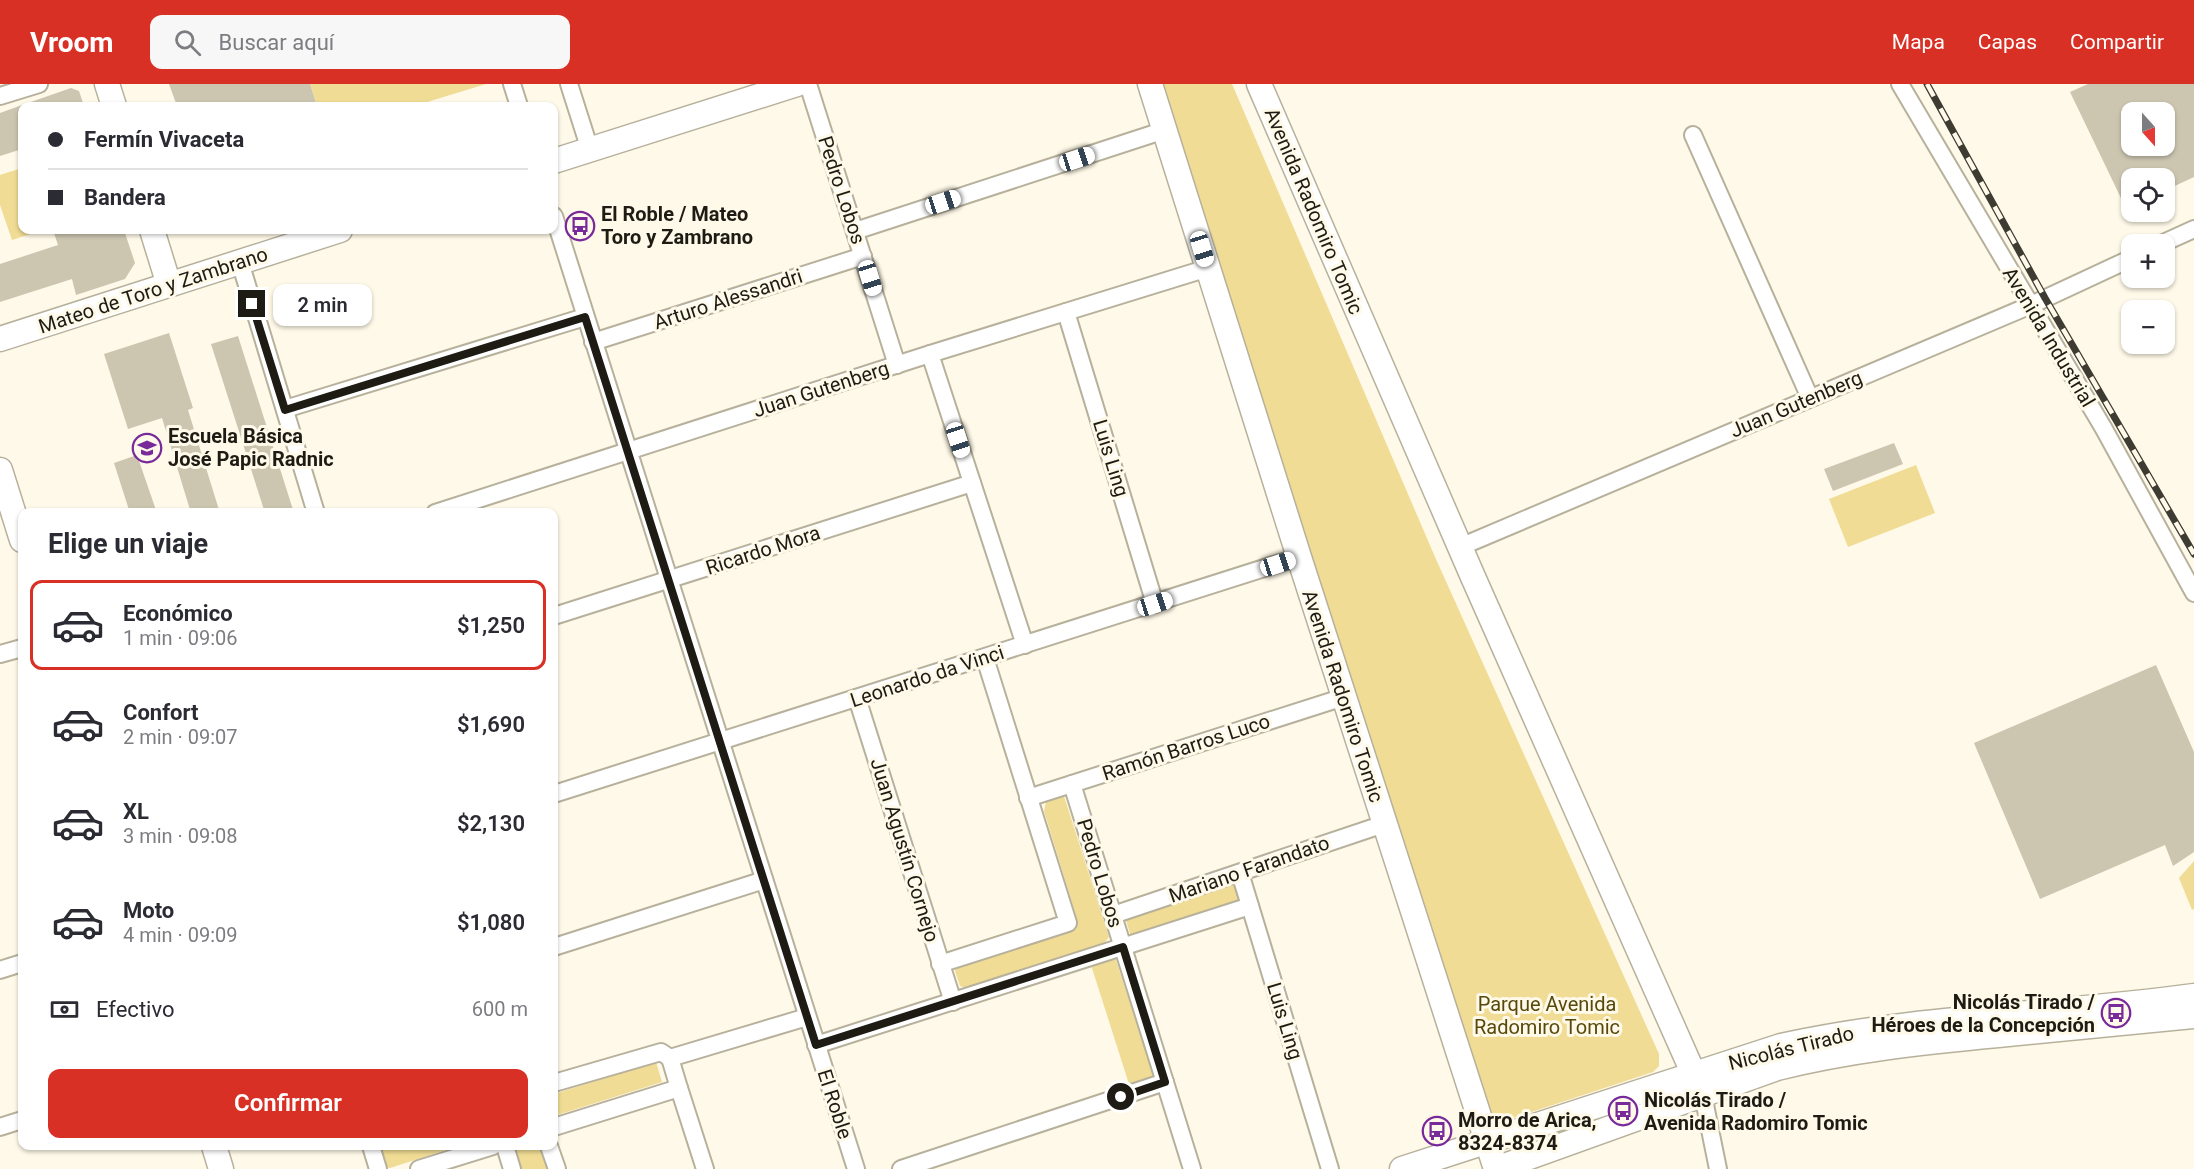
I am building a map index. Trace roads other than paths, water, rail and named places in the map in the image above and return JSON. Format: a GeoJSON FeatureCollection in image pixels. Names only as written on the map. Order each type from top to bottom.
{"type":"FeatureCollection","features":[{"type":"Feature","properties":{"kind":"main road"},"geometry":{"type":"LineString","coordinates":[[107,84],[113,102]]}},
{"type":"Feature","properties":{"kind":"main road"},"geometry":{"type":"LineString","coordinates":[[558,160],[797,84]]}},
{"type":"Feature","properties":{"kind":"main road","name":"Avenida Radomiro Tomic"},"geometry":{"type":"LineString","coordinates":[[1150,84],[1384,824],[1496,1169]]}},
{"type":"Feature","properties":{"kind":"main road","name":"Avenida Radomiro Tomic"},"geometry":{"type":"LineString","coordinates":[[1259,84],[1460,547],[1698,1085]]}},
{"type":"Feature","properties":{"kind":"main road"},"geometry":{"type":"LineString","coordinates":[[153,234],[169,285]]}},
{"type":"Feature","properties":{"kind":"main road","name":"Mateo de Toro y Zambrano"},"geometry":{"type":"LineString","coordinates":[[0,339],[328,234]]}},
{"type":"Feature","properties":{"kind":"main road"},"geometry":{"type":"LineString","coordinates":[[0,470],[6,506],[18,532]]}},
{"type":"Feature","properties":{"kind":"main road","name":"Nicolás Tirado"},"geometry":{"type":"LineString","coordinates":[[1496,1169],[1698,1085],[1781,1046],[1921,1022],[2194,996]]}},
{"type":"Feature","properties":{"kind":"main road","name":"Nicolás Tirado"},"geometry":{"type":"LineString","coordinates":[[1402,1169],[1487,1142],[1698,1085],[1819,1058],[1939,1041],[2194,1016]]}},
{"type":"Feature","properties":{"kind":"main road"},"geometry":{"type":"LineString","coordinates":[[215,1150],[221,1169]]}},
{"type":"Feature","properties":{"kind":"street"},"geometry":{"type":"LineString","coordinates":[[0,96],[39,84]]}},
{"type":"Feature","properties":{"kind":"street"},"geometry":{"type":"LineString","coordinates":[[512,84],[518,102]]}},
{"type":"Feature","properties":{"kind":"street"},"geometry":{"type":"LineString","coordinates":[[569,84],[590,150]]}},
{"type":"Feature","properties":{"kind":"street","name":"Pedro Lobos"},"geometry":{"type":"LineString","coordinates":[[808,84],[897,365]]}},
{"type":"Feature","properties":{"kind":"street","name":"Avenida Industrial"},"geometry":{"type":"LineString","coordinates":[[1900,84],[2109,439],[2194,593]]}},
{"type":"Feature","properties":{"kind":"street"},"geometry":{"type":"LineString","coordinates":[[855,231],[1165,130]]}},
{"type":"Feature","properties":{"kind":"street"},"geometry":{"type":"LineString","coordinates":[[1694,135],[1810,398]]}},
{"type":"Feature","properties":{"kind":"street","name":"El Roble"},"geometry":{"type":"LineString","coordinates":[[558,229],[856,1169]]}},
{"type":"Feature","properties":{"kind":"street"},"geometry":{"type":"LineString","coordinates":[[2175,238],[2194,229]]}},
{"type":"Feature","properties":{"kind":"street","name":"Arturo Alessandri"},"geometry":{"type":"LineString","coordinates":[[594,342],[863,256]]}},
{"type":"Feature","properties":{"kind":"street"},"geometry":{"type":"LineString","coordinates":[[240,262],[314,508]]}},
{"type":"Feature","properties":{"kind":"street","name":"Juan Gutenberg"},"geometry":{"type":"LineString","coordinates":[[1460,547],[2031,305],[2121,263]]}},
{"type":"Feature","properties":{"kind":"street","name":"Juan Gutenberg"},"geometry":{"type":"LineString","coordinates":[[451,508],[930,354],[1208,268]]}},
{"type":"Feature","properties":{"kind":"street","name":"Luis Ling"},"geometry":{"type":"LineString","coordinates":[[1066,312],[1155,604]]}},
{"type":"Feature","properties":{"kind":"street"},"geometry":{"type":"LineString","coordinates":[[285,410],[585,317]]}},
{"type":"Feature","properties":{"kind":"street"},"geometry":{"type":"LineString","coordinates":[[930,354],[1025,645]]}},
{"type":"Feature","properties":{"kind":"street","name":"Ricardo Mora"},"geometry":{"type":"LineString","coordinates":[[558,615],[972,483]]}},
{"type":"Feature","properties":{"kind":"street","name":"Leonardo da Vinci"},"geometry":{"type":"LineString","coordinates":[[558,793],[1299,557]]}},
{"type":"Feature","properties":{"kind":"street"},"geometry":{"type":"LineString","coordinates":[[0,654],[18,649]]}},
{"type":"Feature","properties":{"kind":"street"},"geometry":{"type":"LineString","coordinates":[[940,964],[1068,923],[986,658]]}},
{"type":"Feature","properties":{"kind":"street","name":"Ramón Barros Luco"},"geometry":{"type":"LineString","coordinates":[[1028,798],[1344,697]]}},
{"type":"Feature","properties":{"kind":"street","name":"Juan Agustín Cornejo"},"geometry":{"type":"LineString","coordinates":[[857,698],[952,1002]]}},
{"type":"Feature","properties":{"kind":"street","name":"Pedro Lobos"},"geometry":{"type":"LineString","coordinates":[[1072,784],[1192,1169]]}},
{"type":"Feature","properties":{"kind":"street","name":"Mariano Farandato"},"geometry":{"type":"LineString","coordinates":[[1113,915],[1384,824]]}},
{"type":"Feature","properties":{"kind":"street","name":"Luis Ling"},"geometry":{"type":"LineString","coordinates":[[1240,873],[1330,1169]]}},
{"type":"Feature","properties":{"kind":"street"},"geometry":{"type":"LineString","coordinates":[[558,945],[764,880]]}},
{"type":"Feature","properties":{"kind":"street","name":"Mariano Farandato"},"geometry":{"type":"LineString","coordinates":[[816,1045],[1250,906]]}},
{"type":"Feature","properties":{"kind":"street"},"geometry":{"type":"LineString","coordinates":[[0,970],[18,964]]}},
{"type":"Feature","properties":{"kind":"street"},"geometry":{"type":"LineString","coordinates":[[670,1058],[807,1017]]}},
{"type":"Feature","properties":{"kind":"street"},"geometry":{"type":"LineString","coordinates":[[558,1082],[661,1052],[670,1058],[705,1169]]}},
{"type":"Feature","properties":{"kind":"street"},"geometry":{"type":"LineString","coordinates":[[901,1169],[1165,1082]]}},
{"type":"Feature","properties":{"kind":"street"},"geometry":{"type":"LineString","coordinates":[[1698,1085],[1718,1169]]}},
{"type":"Feature","properties":{"kind":"street"},"geometry":{"type":"LineString","coordinates":[[558,1126],[679,1088]]}},
{"type":"Feature","properties":{"kind":"street"},"geometry":{"type":"LineString","coordinates":[[0,1127],[18,1121]]}},
{"type":"Feature","properties":{"kind":"street"},"geometry":{"type":"LineString","coordinates":[[372,1150],[378,1169]]}},
{"type":"Feature","properties":{"kind":"street"},"geometry":{"type":"LineString","coordinates":[[420,1169],[479,1150]]}},
{"type":"Feature","properties":{"kind":"street"},"geometry":{"type":"LineString","coordinates":[[506,1150],[512,1169]]}},
{"type":"Feature","properties":{"kind":"street"},"geometry":{"type":"LineString","coordinates":[[550,1150],[557,1169]]}},
{"type":"Feature","properties":{"kind":"railway"},"geometry":{"type":"LineString","coordinates":[[1927,84],[2045,298],[2194,554]]}},
{"type":"Feature","properties":{"kind":"place","name":"El Roble / Mateo Toro y Zambrano"},"geometry":{"type":"Point","coordinates":[580,226]}},
{"type":"Feature","properties":{"kind":"place","name":"Escuela Básica José Papic Radnic"},"geometry":{"type":"Point","coordinates":[147,448]}},
{"type":"Feature","properties":{"kind":"place","name":"Nicolás Tirado / Héroes de la Concepción"},"geometry":{"type":"Point","coordinates":[2116,1013]}},
{"type":"Feature","properties":{"kind":"place","name":"Nicolás Tirado / Avenida Radomiro Tomic"},"geometry":{"type":"Point","coordinates":[1623,1111]}},
{"type":"Feature","properties":{"kind":"place","name":"Morro de Arica, 8324-8374"},"geometry":{"type":"Point","coordinates":[1437,1131]}},
{"type":"Feature","properties":{"kind":"park label","name":"Parque Avenida Radomiro Tomic"},"geometry":{"type":"Point","coordinates":[1547,1016]}}]}
